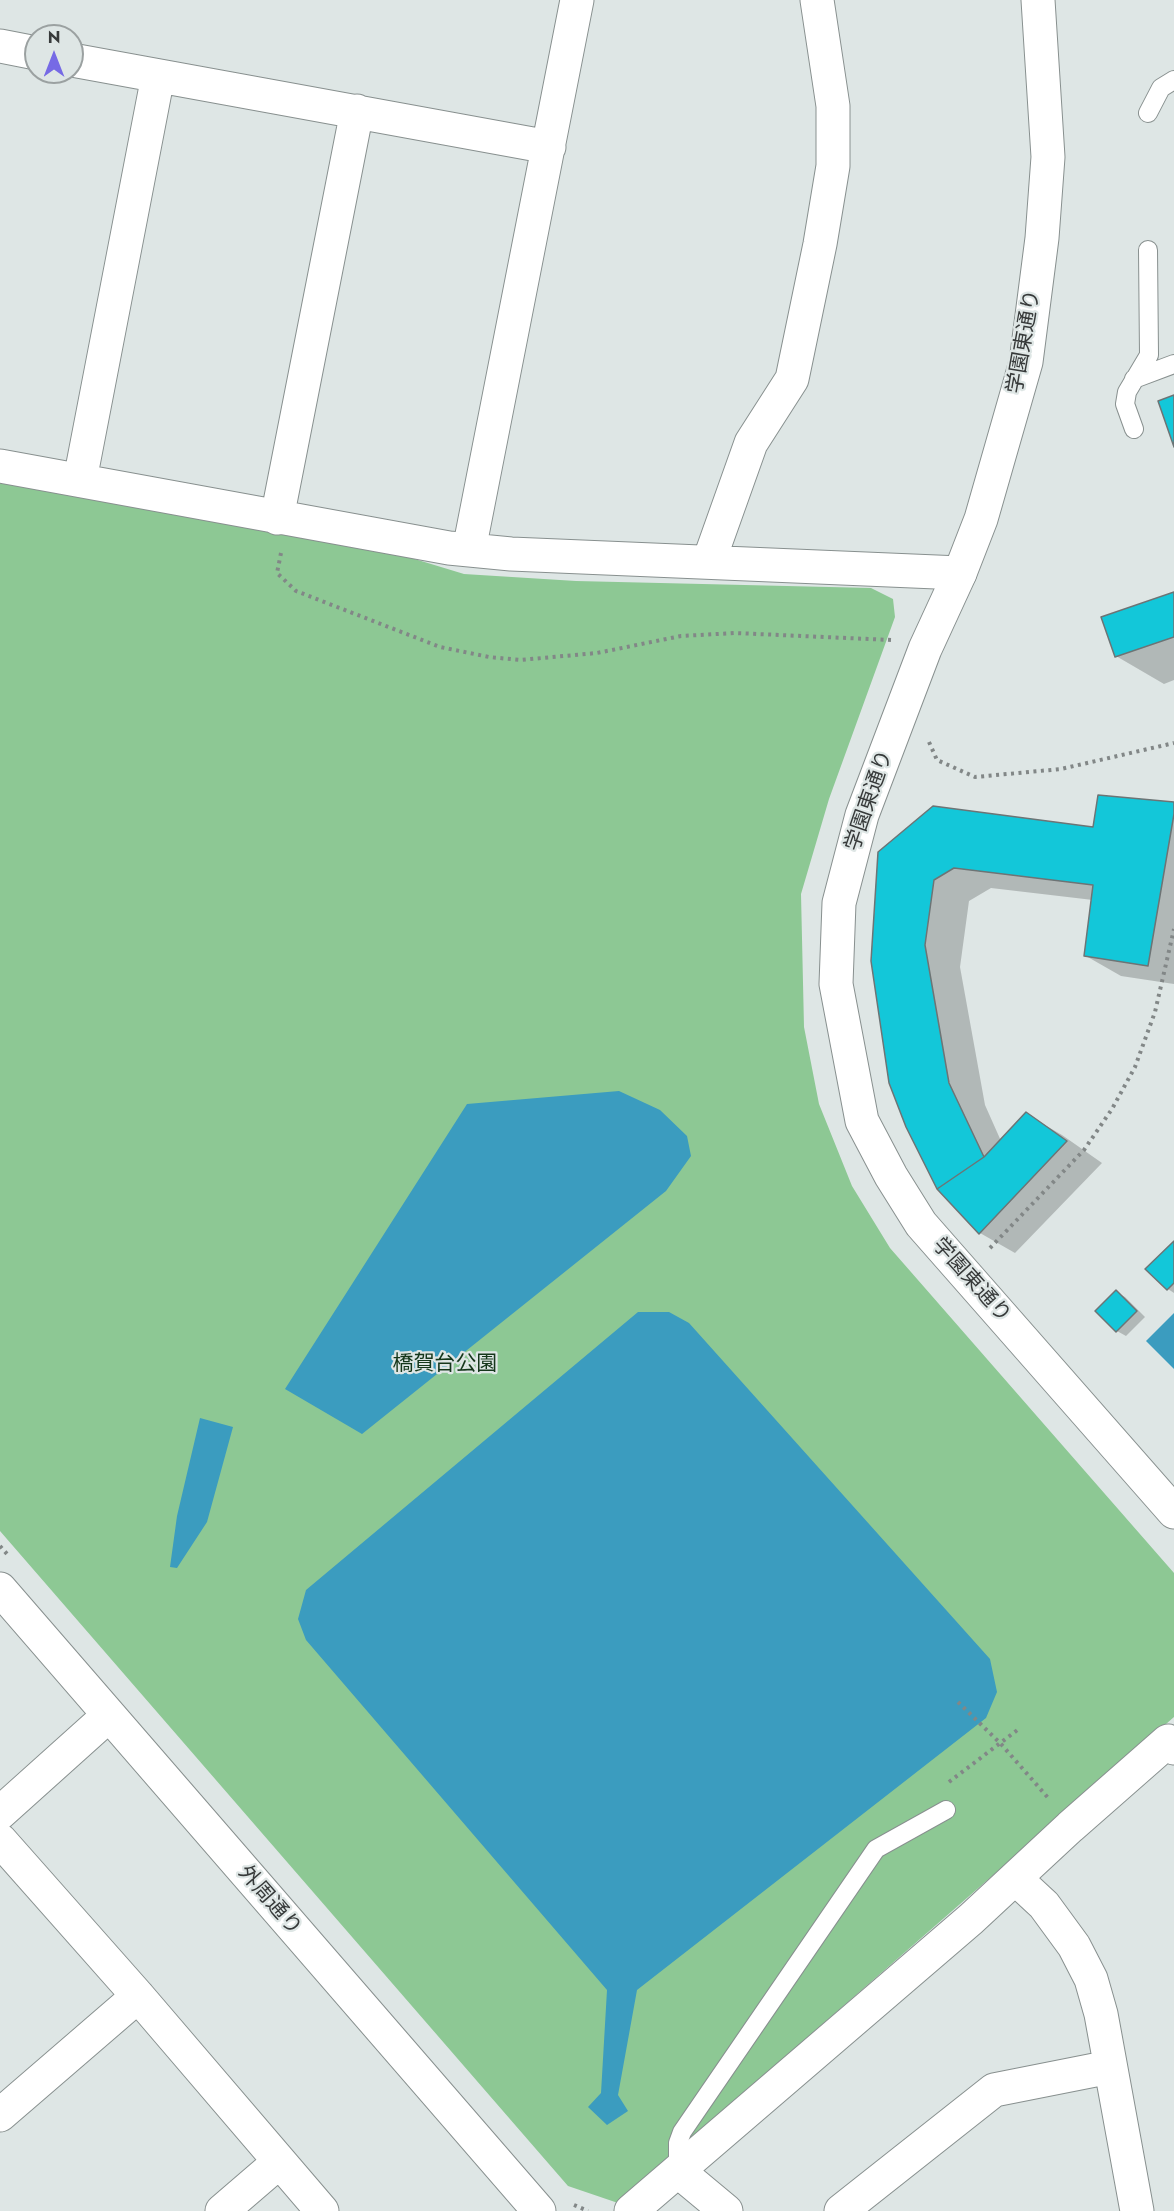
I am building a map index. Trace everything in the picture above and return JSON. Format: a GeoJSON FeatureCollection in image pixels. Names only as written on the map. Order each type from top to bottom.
{"type":"FeatureCollection","features":[{"type":"Feature","properties":{"kind":"street"},"geometry":{"type":"LineString","coordinates":[[470,550],[577,0]]}},
{"type":"Feature","properties":{"kind":"street"},"geometry":{"type":"LineString","coordinates":[[710,561],[750,443],[792,380],[818,255],[833,166],[833,106],[818,0]]}},
{"type":"Feature","properties":{"kind":"street","name":"学園東通り"},"geometry":{"type":"LineString","coordinates":[[1038,0],[1048,157],[1042,238],[1026,362],[993,479],[960,573],[925,649],[862,815],[839,903],[836,984],[862,1121],[891,1176],[921,1224],[1174,1512]]}},
{"type":"Feature","properties":{"kind":"street"},"geometry":{"type":"LineString","coordinates":[[0,46],[24,51]]}},
{"type":"Feature","properties":{"kind":"street"},"geometry":{"type":"LineString","coordinates":[[84,62],[549,147]]}},
{"type":"Feature","properties":{"kind":"street"},"geometry":{"type":"LineString","coordinates":[[80,480],[158,76]]}},
{"type":"Feature","properties":{"kind":"street"},"geometry":{"type":"LineString","coordinates":[[283,519],[357,111]]}},
{"type":"Feature","properties":{"kind":"street"},"geometry":{"type":"LineString","coordinates":[[0,466],[283,519],[470,550],[511,554],[960,573]]}},
{"type":"Feature","properties":{"kind":"street","name":"外周通り"},"geometry":{"type":"LineString","coordinates":[[0,1589],[539,2211]]}},
{"type":"Feature","properties":{"kind":"street"},"geometry":{"type":"LineString","coordinates":[[0,1813],[108,1716]]}},
{"type":"Feature","properties":{"kind":"street"},"geometry":{"type":"LineString","coordinates":[[631,2211],[1016,1879],[1070,1827],[1168,1741],[1174,1748]]}},
{"type":"Feature","properties":{"kind":"street"},"geometry":{"type":"LineString","coordinates":[[0,1840],[138,1996],[322,2211]]}},
{"type":"Feature","properties":{"kind":"street"},"geometry":{"type":"LineString","coordinates":[[1016,1879],[1044,1905],[1068,1938],[1091,1979],[1101,2014],[1137,2211]]}},
{"type":"Feature","properties":{"kind":"street"},"geometry":{"type":"LineString","coordinates":[[0,2115],[138,1996]]}},
{"type":"Feature","properties":{"kind":"street"},"geometry":{"type":"LineString","coordinates":[[841,2211],[994,2091],[1110,2067]]}},
{"type":"Feature","properties":{"kind":"street"},"geometry":{"type":"LineString","coordinates":[[222,2211],[279,2162]]}},
{"type":"Feature","properties":{"kind":"street"},"geometry":{"type":"LineString","coordinates":[[678,2171],[726,2211]]}},
{"type":"Feature","properties":{"kind":"lane"},"geometry":{"type":"LineString","coordinates":[[1148,113],[1161,88],[1174,80]]}},
{"type":"Feature","properties":{"kind":"lane"},"geometry":{"type":"LineString","coordinates":[[1134,429],[1125,404],[1127,392],[1149,355],[1148,250]]}},
{"type":"Feature","properties":{"kind":"lane"},"geometry":{"type":"LineString","coordinates":[[1134,379],[1174,364]]}},
{"type":"Feature","properties":{"kind":"lane"},"geometry":{"type":"LineString","coordinates":[[678,2171],[678,2143],[682,2132],[876,1849],[946,1810]]}},
{"type":"Feature","properties":{"kind":"path"},"geometry":{"type":"LineString","coordinates":[[283,519],[277,573],[296,591],[440,647],[489,657],[520,660],[597,653],[681,636],[735,633],[901,640]]}},
{"type":"Feature","properties":{"kind":"path"},"geometry":{"type":"LineString","coordinates":[[927,739],[937,760],[975,777],[1061,769],[1174,743]]}},
{"type":"Feature","properties":{"kind":"path"},"geometry":{"type":"LineString","coordinates":[[987,1251],[1084,1150],[1112,1109],[1136,1067],[1155,1012],[1174,929]]}},
{"type":"Feature","properties":{"kind":"path"},"geometry":{"type":"LineString","coordinates":[[958,1702],[1001,1744],[1057,1808]]}},
{"type":"Feature","properties":{"kind":"path"},"geometry":{"type":"LineString","coordinates":[[946,1810],[942,1788],[1020,1728]]}},
{"type":"Feature","properties":{"kind":"green space","name":"橋賀台公園"},"geometry":{"type":"Polygon","coordinates":[[[0,482],[408,557],[464,574],[576,581],[871,588],[893,599],[895,617],[829,799],[801,894],[804,1027],[819,1104],[852,1186],[890,1248],[1174,1573],[1174,1717],[618,2203],[568,2186],[0,1531],[0,482]]]}},
{"type":"Feature","properties":{"kind":"water"},"geometry":{"type":"Polygon","coordinates":[[[619,1091],[660,1110],[687,1136],[691,1156],[666,1191],[362,1434],[285,1389],[467,1104],[619,1091]]]}},
{"type":"Feature","properties":{"kind":"water"},"geometry":{"type":"Polygon","coordinates":[[[638,1312],[669,1312],[689,1323],[990,1659],[997,1692],[986,1718],[637,1990],[618,2095],[628,2111],[607,2125],[588,2107],[601,2093],[607,1990],[306,1640],[298,1619],[306,1590],[638,1312]]]}},
{"type":"Feature","properties":{"kind":"water"},"geometry":{"type":"Polygon","coordinates":[[[1174,1313],[1174,1369],[1146,1341],[1174,1313]]]}},
{"type":"Feature","properties":{"kind":"water"},"geometry":{"type":"Polygon","coordinates":[[[200,1418],[233,1427],[207,1522],[177,1568],[170,1567],[177,1516],[200,1418]]]}},
{"type":"Feature","properties":{"kind":"building"},"geometry":{"type":"Polygon","coordinates":[[[1174,395],[1174,447],[1158,401],[1174,395]]]}},
{"type":"Feature","properties":{"kind":"building"},"geometry":{"type":"Polygon","coordinates":[[[1174,592],[1174,637],[1115,657],[1101,617],[1174,592]]]}},
{"type":"Feature","properties":{"kind":"building"},"geometry":{"type":"Polygon","coordinates":[[[1098,795],[1174,802],[1174,814],[1148,966],[1084,956],[1093,885],[954,868],[934,880],[925,945],[949,1083],[984,1157],[937,1189],[906,1127],[889,1083],[871,961],[878,852],[933,806],[1093,827],[1098,795]]]}},
{"type":"Feature","properties":{"kind":"building"},"geometry":{"type":"Polygon","coordinates":[[[1026,1112],[1067,1141],[979,1234],[937,1189],[984,1157],[1026,1112]]]}},
{"type":"Feature","properties":{"kind":"building"},"geometry":{"type":"Polygon","coordinates":[[[1174,1241],[1174,1283],[1167,1290],[1145,1269],[1174,1241]]]}},
{"type":"Feature","properties":{"kind":"building"},"geometry":{"type":"Polygon","coordinates":[[[1116,1290],[1137,1311],[1116,1332],[1095,1311],[1116,1290]]]}}]}
